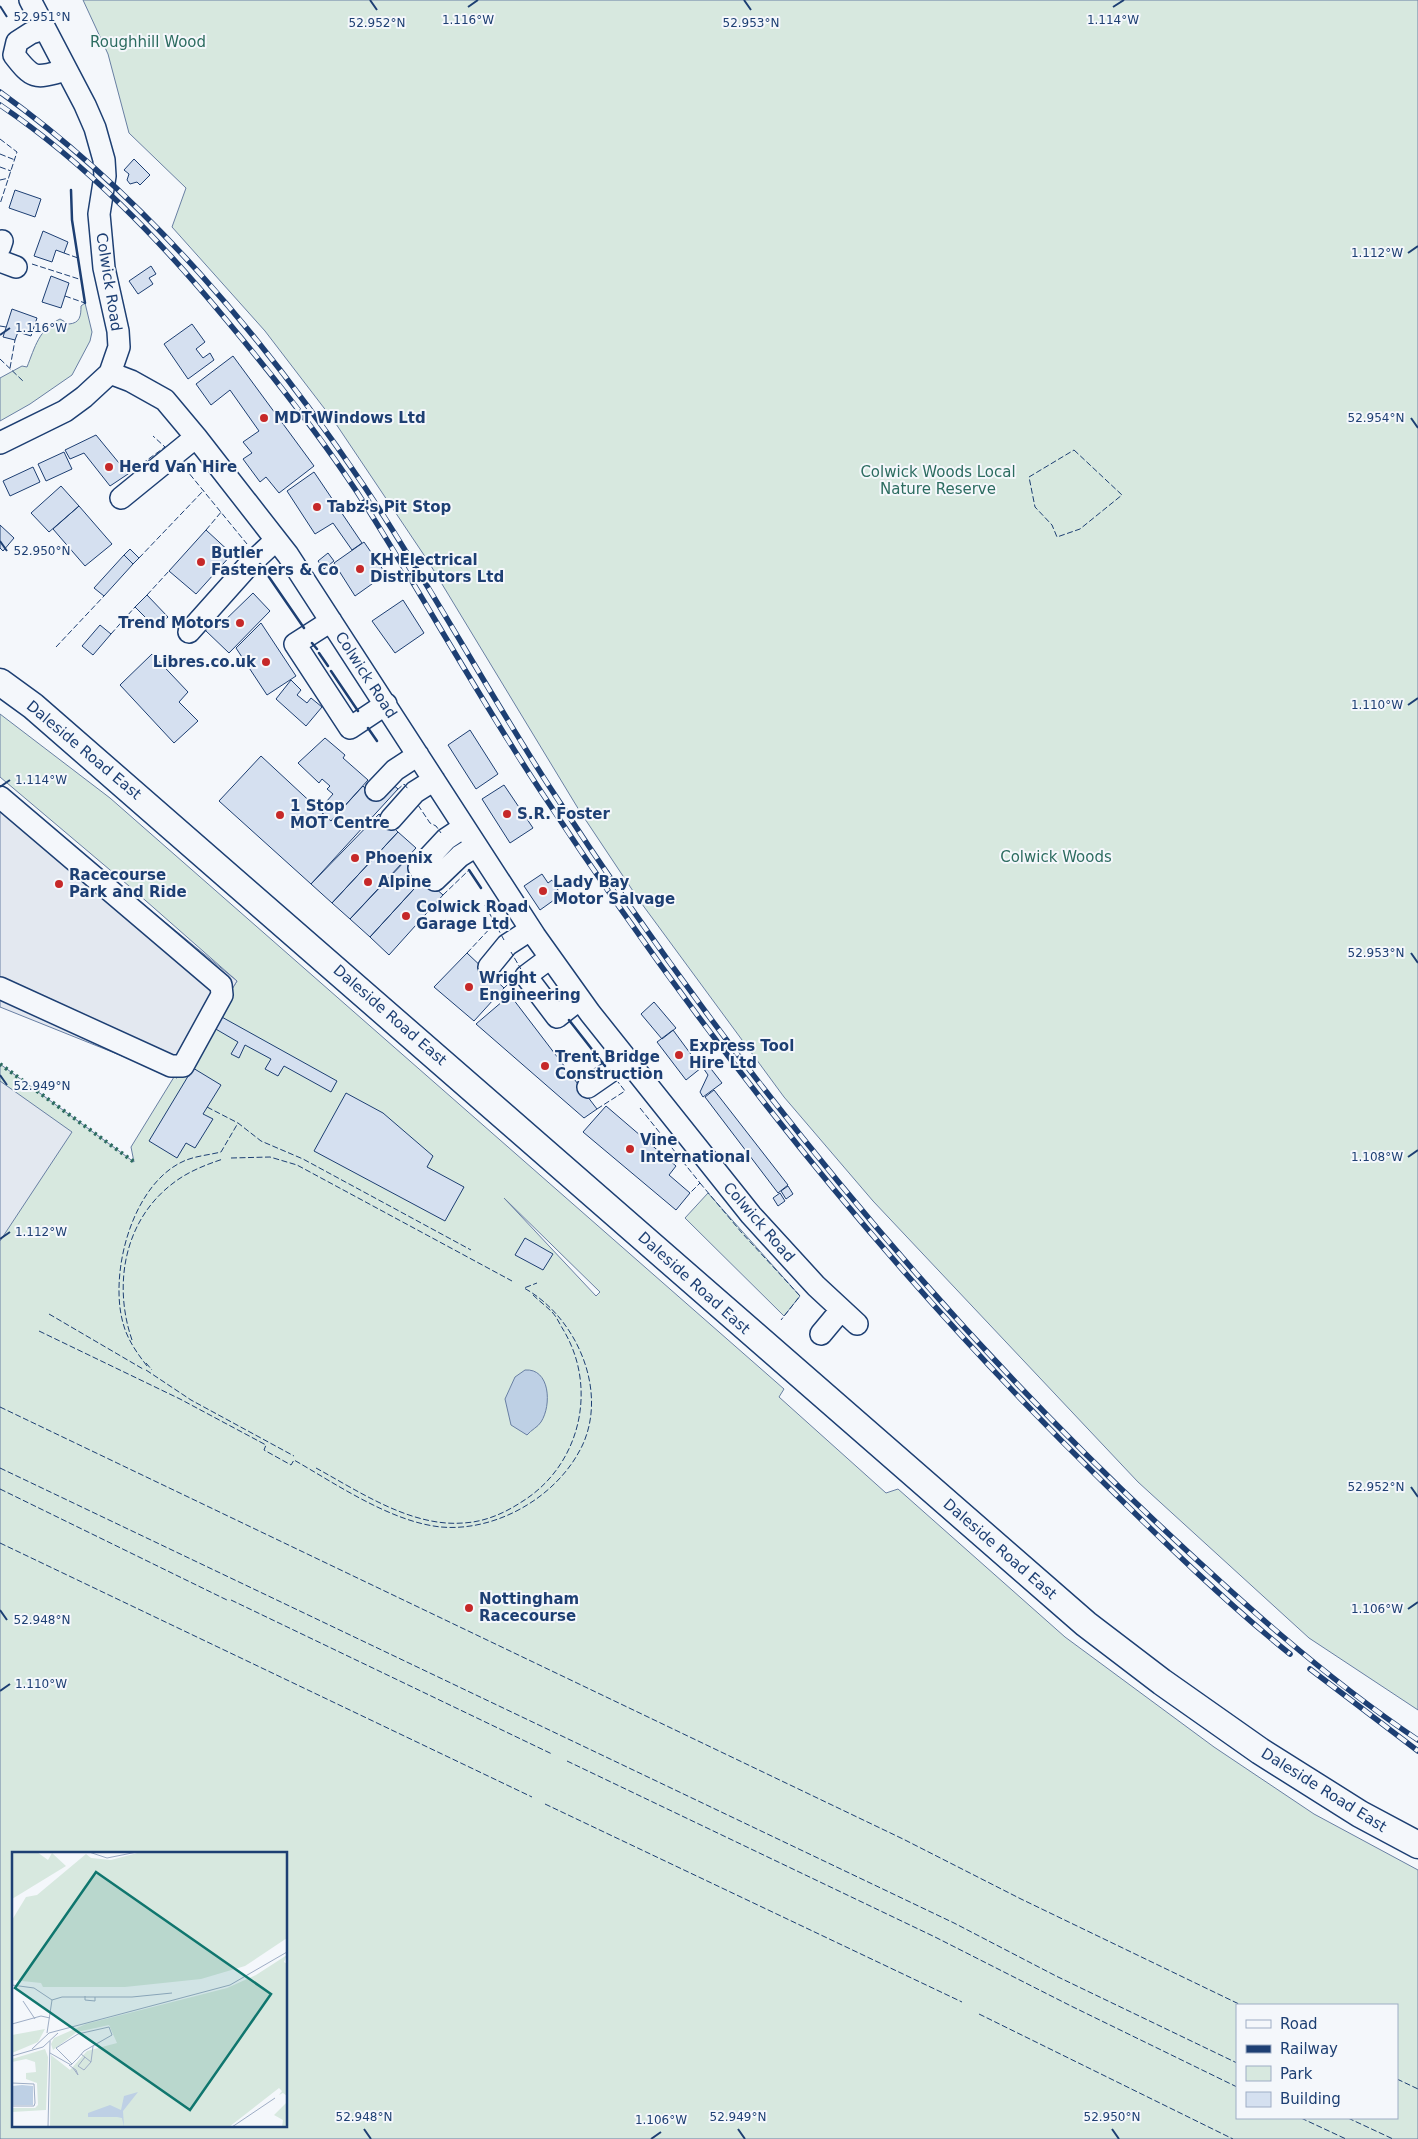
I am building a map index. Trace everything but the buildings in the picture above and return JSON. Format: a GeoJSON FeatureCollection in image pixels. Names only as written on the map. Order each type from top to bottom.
{"type":"FeatureCollection","features":[{"type":"Feature","properties":{"kind":"main road","name":"Daleside Road East"},"geometry":{"type":"LineString","coordinates":[[0,682],[33,706],[240,883],[783,1362],[1086,1624],[1162,1682],[1260,1751],[1360,1814],[1418,1845]]}},
{"type":"Feature","properties":{"kind":"street","name":"Colwick Road"},"geometry":{"type":"LineString","coordinates":[[30,0],[95,128],[104,160],[105,176],[99,214],[104,268],[118,331],[119,347],[110,373],[131,381],[165,400],[196,437],[276,540],[386,704],[530,930],[580,999],[751,1215],[816,1286],[858,1324]]}},
{"type":"Feature","properties":{"kind":"street"},"geometry":{"type":"LineString","coordinates":[[44,29],[31,33],[17,42],[14,55],[27,72],[42,77],[66,70]]}},
{"type":"Feature","properties":{"kind":"street"},"geometry":{"type":"LineString","coordinates":[[0,443],[65,411],[99,386],[110,373]]}},
{"type":"Feature","properties":{"kind":"street"},"geometry":{"type":"LineString","coordinates":[[121,498],[196,437]]}},
{"type":"Feature","properties":{"kind":"street"},"geometry":{"type":"LineString","coordinates":[[189,632],[247,567],[276,540]]}},
{"type":"Feature","properties":{"kind":"street"},"geometry":{"type":"LineString","coordinates":[[331,621],[295,644],[350,728],[386,704]]}},
{"type":"Feature","properties":{"kind":"street"},"geometry":{"type":"LineString","coordinates":[[376,790],[395,770],[418,755]]}},
{"type":"Feature","properties":{"kind":"street"},"geometry":{"type":"LineString","coordinates":[[391,820],[415,792],[434,780]]}},
{"type":"Feature","properties":{"kind":"street"},"geometry":{"type":"LineString","coordinates":[[0,797],[221,985],[222,995],[183,1066],[172,1066],[0,988]]}},
{"type":"Feature","properties":{"kind":"street"},"geometry":{"type":"LineString","coordinates":[[464,827],[446,839],[427,874],[476,846]]}},
{"type":"Feature","properties":{"kind":"street"},"geometry":{"type":"LineString","coordinates":[[489,967],[507,945],[530,930]]}},
{"type":"Feature","properties":{"kind":"street"},"geometry":{"type":"LineString","coordinates":[[550,958],[526,976],[557,1017],[580,999]]}},
{"type":"Feature","properties":{"kind":"street"},"geometry":{"type":"LineString","coordinates":[[588,1087],[627,1060]]}},
{"type":"Feature","properties":{"kind":"street"},"geometry":{"type":"LineString","coordinates":[[821,1334],[841,1310]]}},
{"type":"Feature","properties":{"kind":"green space","name":"Colwick Woods Local Nature Reserve"},"geometry":{"type":"Polygon","coordinates":[[[83,0],[1418,0],[1418,1710],[1309,1638],[1138,1482],[873,1201],[784,1097],[639,900],[579,810],[428,561],[334,421],[265,331],[172,227],[186,188],[129,133],[108,54],[83,0]]]}},
{"type":"Feature","properties":{"kind":"green space"},"geometry":{"type":"Polygon","coordinates":[[[85,303],[92,332],[90,341],[72,375],[30,404],[0,421],[0,378],[22,366],[27,367],[42,333],[60,319],[69,324],[78,321],[81,306],[85,303]]]}},
{"type":"Feature","properties":{"kind":"green space","name":"Nottingham Racecourse"},"geometry":{"type":"Polygon","coordinates":[[[0,714],[110,798],[784,1389],[779,1397],[886,1493],[898,1489],[1065,1637],[1214,1747],[1314,1814],[1418,1870],[1418,2139],[0,2139],[0,1064],[134,1162],[131,1147],[174,1077],[177,1078],[237,981],[129,886],[0,777],[0,714]],[[504,1198],[596,1296],[600,1292],[504,1198]]]}},
{"type":"Feature","properties":{"kind":"green space"},"geometry":{"type":"Polygon","coordinates":[[[708,1193],[800,1296],[784,1316],[685,1218],[708,1193]]]}},
{"type":"Feature","properties":{"kind":"shaded area","name":"Racecourse Park and Ride"},"geometry":{"type":"Polygon","coordinates":[[[0,787],[237,981],[177,1078],[0,1007],[0,787]]]}},
{"type":"Feature","properties":{"kind":"shaded area"},"geometry":{"type":"Polygon","coordinates":[[[0,1081],[72,1132],[0,1241],[0,1081]]]}},
{"type":"Feature","properties":{"kind":"water"},"geometry":{"type":"Polygon","coordinates":[[[525,1370],[533,1371],[540,1375],[544,1381],[547,1398],[547,1406],[541,1422],[527,1435],[511,1425],[505,1399],[515,1377],[525,1370]]]}},
{"type":"Feature","properties":{"kind":"railway"},"geometry":{"type":"LineString","coordinates":[[0,92],[53,133],[104,177],[153,224],[199,273],[285,377],[326,431],[364,486],[434,597],[525,749],[615,885],[684,983],[756,1078],[830,1172],[908,1263],[1070,1439],[1187,1551],[1282,1636],[1349,1690],[1418,1740]]}},
{"type":"Feature","properties":{"kind":"railway"},"geometry":{"type":"LineString","coordinates":[[0,105],[63,152],[122,205],[203,292],[295,406],[357,492],[520,759],[606,888],[736,1067],[805,1154],[949,1322],[1025,1403],[1171,1548],[1265,1634],[1290,1654]]}},
{"type":"Feature","properties":{"kind":"railway"},"geometry":{"type":"LineString","coordinates":[[1310,1669],[1418,1751]]}},
{"type":"Feature","properties":{"kind":"hedge"},"geometry":{"type":"LineString","coordinates":[[0,1064],[134,1162]]}},
{"type":"Feature","properties":{"kind":"fence"},"geometry":{"type":"LineString","coordinates":[[0,139],[17,152],[0,204]]}},
{"type":"Feature","properties":{"kind":"fence"},"geometry":{"type":"LineString","coordinates":[[0,154],[15,160]]}},
{"type":"Feature","properties":{"kind":"fence"},"geometry":{"type":"LineString","coordinates":[[0,167],[11,171]]}},
{"type":"Feature","properties":{"kind":"fence"},"geometry":{"type":"LineString","coordinates":[[0,180],[9,178]]}},
{"type":"Feature","properties":{"kind":"fence"},"geometry":{"type":"LineString","coordinates":[[64,253],[78,258]]}},
{"type":"Feature","properties":{"kind":"fence"},"geometry":{"type":"LineString","coordinates":[[32,264],[82,280]]}},
{"type":"Feature","properties":{"kind":"fence"},"geometry":{"type":"LineString","coordinates":[[65,296],[85,303]]}},
{"type":"Feature","properties":{"kind":"fence"},"geometry":{"type":"LineString","coordinates":[[0,326],[6,327]]}},
{"type":"Feature","properties":{"kind":"fence"},"geometry":{"type":"LineString","coordinates":[[10,368],[15,340]]}},
{"type":"Feature","properties":{"kind":"fence"},"geometry":{"type":"LineString","coordinates":[[0,359],[24,382]]}},
{"type":"Feature","properties":{"kind":"fence"},"geometry":{"type":"LineString","coordinates":[[128,474],[165,447],[153,436]]}},
{"type":"Feature","properties":{"kind":"fence"},"geometry":{"type":"LineString","coordinates":[[1074,450],[1122,495],[1080,529],[1057,537],[1052,525],[1035,507],[1029,477],[1074,450]]}},
{"type":"Feature","properties":{"kind":"fence"},"geometry":{"type":"LineString","coordinates":[[179,461],[247,544]]}},
{"type":"Feature","properties":{"kind":"fence"},"geometry":{"type":"LineString","coordinates":[[139,558],[204,490]]}},
{"type":"Feature","properties":{"kind":"fence"},"geometry":{"type":"LineString","coordinates":[[206,530],[222,511]]}},
{"type":"Feature","properties":{"kind":"fence"},"geometry":{"type":"LineString","coordinates":[[147,595],[169,571]]}},
{"type":"Feature","properties":{"kind":"fence"},"geometry":{"type":"LineString","coordinates":[[56,647],[104,596]]}},
{"type":"Feature","properties":{"kind":"fence"},"geometry":{"type":"LineString","coordinates":[[111,634],[135,607]]}},
{"type":"Feature","properties":{"kind":"fence"},"geometry":{"type":"LineString","coordinates":[[397,790],[404,784],[408,789]]}},
{"type":"Feature","properties":{"kind":"fence"},"geometry":{"type":"LineString","coordinates":[[418,805],[430,823],[436,826],[441,833]]}},
{"type":"Feature","properties":{"kind":"fence"},"geometry":{"type":"LineString","coordinates":[[443,895],[469,870]]}},
{"type":"Feature","properties":{"kind":"fence"},"geometry":{"type":"LineString","coordinates":[[485,905],[504,940]]}},
{"type":"Feature","properties":{"kind":"fence"},"geometry":{"type":"LineString","coordinates":[[467,953],[495,923]]}},
{"type":"Feature","properties":{"kind":"fence"},"geometry":{"type":"LineString","coordinates":[[504,988],[522,971],[511,952]]}},
{"type":"Feature","properties":{"kind":"fence"},"geometry":{"type":"LineString","coordinates":[[597,1109],[625,1091],[618,1082]]}},
{"type":"Feature","properties":{"kind":"fence"},"geometry":{"type":"LineString","coordinates":[[207,1107],[238,1123],[261,1141],[303,1159],[471,1250]]}},
{"type":"Feature","properties":{"kind":"fence"},"geometry":{"type":"LineString","coordinates":[[640,1108],[700,1183],[690,1193]]}},
{"type":"Feature","properties":{"kind":"fence"},"geometry":{"type":"LineString","coordinates":[[147,1366],[127,1335],[119,1303],[122,1256],[129,1232],[138,1209],[151,1189],[166,1173],[188,1159],[221,1152],[238,1123]]}},
{"type":"Feature","properties":{"kind":"fence"},"geometry":{"type":"LineString","coordinates":[[231,1158],[270,1157],[297,1165],[512,1281]]}},
{"type":"Feature","properties":{"kind":"fence"},"geometry":{"type":"LineString","coordinates":[[132,1340],[123,1298],[127,1255],[133,1235],[143,1216],[156,1199],[172,1184],[196,1169],[223,1159]]}},
{"type":"Feature","properties":{"kind":"fence"},"geometry":{"type":"LineString","coordinates":[[700,1183],[742,1233],[800,1296],[781,1320]]}},
{"type":"Feature","properties":{"kind":"fence"},"geometry":{"type":"LineString","coordinates":[[39,1331],[180,1399],[266,1445],[264,1450],[291,1465],[294,1460],[364,1501],[422,1524],[441,1527],[462,1527],[504,1517],[524,1507],[542,1494],[559,1480],[572,1463],[583,1444],[590,1422],[592,1400],[589,1377],[582,1356],[572,1335],[558,1316],[542,1300],[524,1288],[537,1283]]}},
{"type":"Feature","properties":{"kind":"fence"},"geometry":{"type":"LineString","coordinates":[[316,1468],[386,1506],[405,1514],[444,1523],[479,1521],[494,1516],[523,1501],[543,1486],[558,1467],[570,1447],[578,1424],[581,1401],[580,1377],[574,1353],[564,1331],[552,1312],[532,1294]]}},
{"type":"Feature","properties":{"kind":"fence"},"geometry":{"type":"LineString","coordinates":[[49,1314],[143,1369]]}},
{"type":"Feature","properties":{"kind":"fence"},"geometry":{"type":"LineString","coordinates":[[146,1363],[152,1370]]}},
{"type":"Feature","properties":{"kind":"fence"},"geometry":{"type":"LineString","coordinates":[[146,1370],[191,1400],[294,1456]]}},
{"type":"Feature","properties":{"kind":"fence"},"geometry":{"type":"LineString","coordinates":[[0,1407],[903,1839],[1021,1899],[1239,2004]]}},
{"type":"Feature","properties":{"kind":"fence"},"geometry":{"type":"LineString","coordinates":[[0,1468],[954,1923],[1056,1976],[1236,2063]]}},
{"type":"Feature","properties":{"kind":"fence"},"geometry":{"type":"LineString","coordinates":[[0,1489],[229,1601]]}},
{"type":"Feature","properties":{"kind":"fence"},"geometry":{"type":"LineString","coordinates":[[0,1543],[532,1797]]}},
{"type":"Feature","properties":{"kind":"fence"},"geometry":{"type":"LineString","coordinates":[[231,1600],[552,1754]]}},
{"type":"Feature","properties":{"kind":"fence"},"geometry":{"type":"LineString","coordinates":[[567,1761],[935,1937],[1236,2087]]}},
{"type":"Feature","properties":{"kind":"fence"},"geometry":{"type":"LineString","coordinates":[[545,1804],[962,2002]]}},
{"type":"Feature","properties":{"kind":"fence"},"geometry":{"type":"LineString","coordinates":[[979,2014],[1233,2139]]}},
{"type":"Feature","properties":{"kind":"fence"},"geometry":{"type":"LineString","coordinates":[[1398,2079],[1418,2089]]}},
{"type":"Feature","properties":{"kind":"fence"},"geometry":{"type":"LineString","coordinates":[[1303,2119],[1346,2139]]}},
{"type":"Feature","properties":{"kind":"fence"},"geometry":{"type":"LineString","coordinates":[[1350,2119],[1393,2139]]}},
{"type":"Feature","properties":{"kind":"wall"},"geometry":{"type":"LineString","coordinates":[[71,190],[72,220],[85,303]]}},
{"type":"Feature","properties":{"kind":"wall"},"geometry":{"type":"LineString","coordinates":[[260,564],[304,628]]}},
{"type":"Feature","properties":{"kind":"wall"},"geometry":{"type":"LineString","coordinates":[[312,643],[317,649]]}},
{"type":"Feature","properties":{"kind":"wall"},"geometry":{"type":"LineString","coordinates":[[319,653],[328,666]]}},
{"type":"Feature","properties":{"kind":"wall"},"geometry":{"type":"LineString","coordinates":[[331,671],[358,711]]}},
{"type":"Feature","properties":{"kind":"wall"},"geometry":{"type":"LineString","coordinates":[[368,728],[377,741]]}},
{"type":"Feature","properties":{"kind":"wall"},"geometry":{"type":"LineString","coordinates":[[469,870],[481,888]]}},
{"type":"Feature","properties":{"kind":"wall"},"geometry":{"type":"LineString","coordinates":[[569,1020],[605,1066]]}},
{"type":"Feature","properties":{"kind":"place","name":"MDT Windows Ltd"},"geometry":{"type":"Point","coordinates":[264,418]}},
{"type":"Feature","properties":{"kind":"place","name":"Herd Van Hire"},"geometry":{"type":"Point","coordinates":[109,467]}},
{"type":"Feature","properties":{"kind":"place","name":"Tabz's Pit Stop"},"geometry":{"type":"Point","coordinates":[317,507]}},
{"type":"Feature","properties":{"kind":"place","name":"Butler Fasteners & Co"},"geometry":{"type":"Point","coordinates":[201,562]}},
{"type":"Feature","properties":{"kind":"place","name":"KH Electrical Distributors Ltd"},"geometry":{"type":"Point","coordinates":[360,569]}},
{"type":"Feature","properties":{"kind":"place","name":"Trend Motors"},"geometry":{"type":"Point","coordinates":[240,623]}},
{"type":"Feature","properties":{"kind":"place","name":"Libres.co.uk"},"geometry":{"type":"Point","coordinates":[266,662]}},
{"type":"Feature","properties":{"kind":"place","name":"S.R. Foster"},"geometry":{"type":"Point","coordinates":[507,814]}},
{"type":"Feature","properties":{"kind":"place","name":"1 Stop MOT Centre"},"geometry":{"type":"Point","coordinates":[280,815]}},
{"type":"Feature","properties":{"kind":"place","name":"Phoenix"},"geometry":{"type":"Point","coordinates":[355,858]}},
{"type":"Feature","properties":{"kind":"place","name":"Alpine"},"geometry":{"type":"Point","coordinates":[368,882]}},
{"type":"Feature","properties":{"kind":"place","name":"Racecourse Park and Ride"},"geometry":{"type":"Point","coordinates":[59,884]}},
{"type":"Feature","properties":{"kind":"place","name":"Lady Bay Motor Salvage"},"geometry":{"type":"Point","coordinates":[543,891]}},
{"type":"Feature","properties":{"kind":"place","name":"Colwick Road Garage Ltd"},"geometry":{"type":"Point","coordinates":[406,916]}},
{"type":"Feature","properties":{"kind":"place","name":"Wright Engineering"},"geometry":{"type":"Point","coordinates":[469,987]}},
{"type":"Feature","properties":{"kind":"place","name":"Express Tool Hire Ltd"},"geometry":{"type":"Point","coordinates":[679,1055]}},
{"type":"Feature","properties":{"kind":"place","name":"Trent Bridge Construction"},"geometry":{"type":"Point","coordinates":[545,1066]}},
{"type":"Feature","properties":{"kind":"place","name":"Vine International"},"geometry":{"type":"Point","coordinates":[630,1149]}},
{"type":"Feature","properties":{"kind":"place","name":"Nottingham Racecourse"},"geometry":{"type":"Point","coordinates":[469,1608]}},
{"type":"Feature","properties":{"kind":"park label","name":"Roughhill Wood"},"geometry":{"type":"Point","coordinates":[148,42]}},
{"type":"Feature","properties":{"kind":"park label","name":"Colwick Woods"},"geometry":{"type":"Point","coordinates":[1056,857]}}]}
